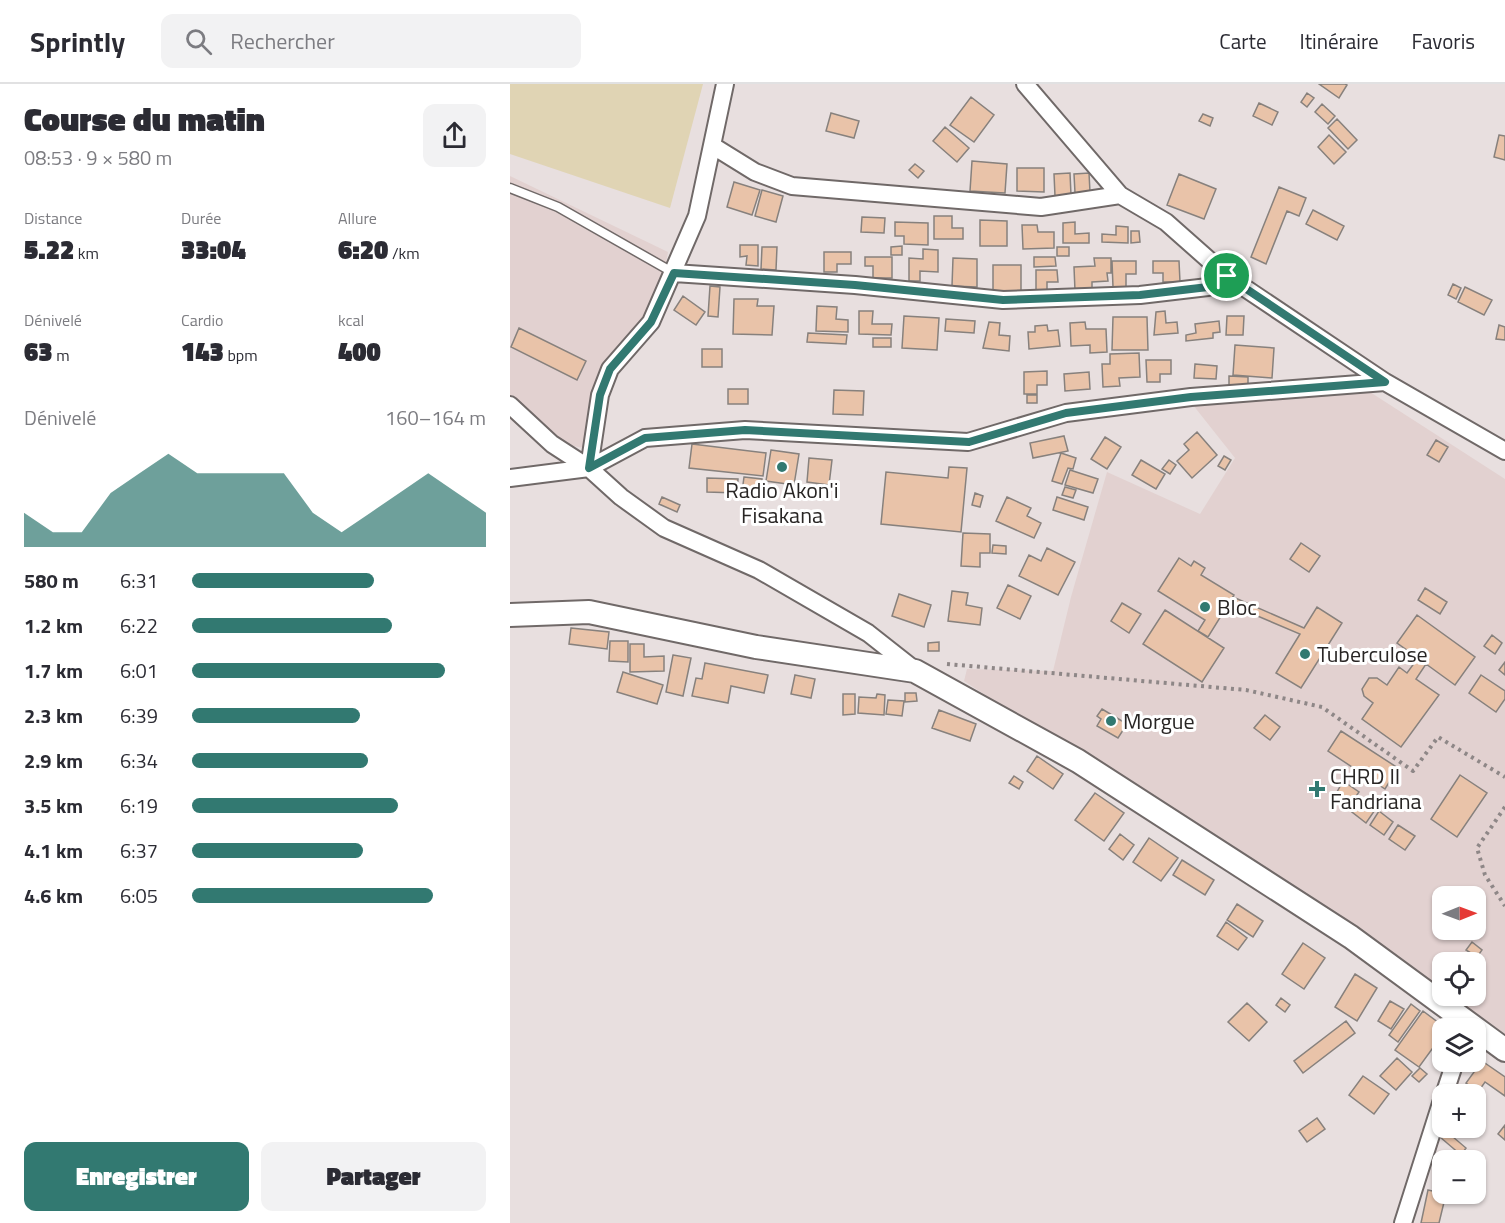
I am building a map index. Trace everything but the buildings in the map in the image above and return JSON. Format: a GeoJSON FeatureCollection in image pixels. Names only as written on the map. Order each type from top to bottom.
{"type":"FeatureCollection","features":[{"type":"Feature","properties":{"kind":"street"},"geometry":{"type":"LineString","coordinates":[[589,468],[600,395],[610,369],[651,322],[697,216],[725,84]]}},
{"type":"Feature","properties":{"kind":"street"},"geometry":{"type":"LineString","coordinates":[[1025,84],[1120,195],[1166,222],[1227,276],[1385,382],[1505,451]]}},
{"type":"Feature","properties":{"kind":"street"},"geometry":{"type":"LineString","coordinates":[[713,146],[755,172],[792,186],[1041,207],[1120,195]]}},
{"type":"Feature","properties":{"kind":"street"},"geometry":{"type":"LineString","coordinates":[[674,273],[855,285],[1003,300],[1140,295],[1208,287],[1227,276]]}},
{"type":"Feature","properties":{"kind":"street"},"geometry":{"type":"LineString","coordinates":[[510,478],[589,468],[645,438],[745,430],[969,442],[1066,413],[1191,397],[1385,382]]}},
{"type":"Feature","properties":{"kind":"street"},"geometry":{"type":"LineString","coordinates":[[510,405],[552,444],[589,468],[621,497],[664,528],[759,570],[868,633],[915,671],[1078,761],[1351,937],[1457,1018]]}},
{"type":"Feature","properties":{"kind":"street"},"geometry":{"type":"LineString","coordinates":[[510,615],[589,612],[756,647],[915,671]]}},
{"type":"Feature","properties":{"kind":"street"},"geometry":{"type":"LineString","coordinates":[[1486,1038],[1505,1050]]}},
{"type":"Feature","properties":{"kind":"street"},"geometry":{"type":"LineString","coordinates":[[1403,1223],[1432,1131]]}},
{"type":"Feature","properties":{"kind":"lane"},"geometry":{"type":"LineString","coordinates":[[510,188],[558,207],[674,273]]}},
{"type":"Feature","properties":{"kind":"path"},"geometry":{"type":"LineString","coordinates":[[915,671],[935,662],[1246,690],[1322,707],[1413,771],[1438,737],[1505,777]]}},
{"type":"Feature","properties":{"kind":"path"},"geometry":{"type":"LineString","coordinates":[[1505,807],[1477,848],[1485,875],[1505,906]]}},
{"type":"Feature","properties":{"kind":"shaded area"},"geometry":{"type":"Polygon","coordinates":[[[510,84],[703,84],[670,208],[510,154],[510,84]]]}},
{"type":"Feature","properties":{"kind":"shaded area"},"geometry":{"type":"Polygon","coordinates":[[[510,176],[668,252],[665,269],[649,311],[610,354],[595,385],[583,448],[564,444],[510,395],[510,176]]]}},
{"type":"Feature","properties":{"kind":"shaded area","name":"CHRD II Fandriana"},"geometry":{"type":"Polygon","coordinates":[[[1356,383],[1505,479],[1505,1036],[1486,1024],[1486,1018],[1478,1018],[1459,1006],[1486,1006],[1486,952],[1432,952],[1432,988],[964,681],[967,669],[1053,671],[1071,597],[1107,472],[1200,514],[1235,458],[1193,405],[1356,383]]]}},
{"type":"Feature","properties":{"kind":"place","name":"Radio Akon'i Fisakana"},"geometry":{"type":"Point","coordinates":[782,467]}},
{"type":"Feature","properties":{"kind":"place","name":"Bloc"},"geometry":{"type":"Point","coordinates":[1205,607]}},
{"type":"Feature","properties":{"kind":"place","name":"Tuberculose"},"geometry":{"type":"Point","coordinates":[1305,654]}},
{"type":"Feature","properties":{"kind":"place","name":"Morgue"},"geometry":{"type":"Point","coordinates":[1111,721]}},
{"type":"Feature","properties":{"kind":"place","name":"CHRD II Fandriana"},"geometry":{"type":"Point","coordinates":[1317,789]}},
{"type":"Feature","properties":{"kind":"route"},"geometry":{"type":"LineString","coordinates":[[674,273],[855,285],[1003,300],[1140,295],[1208,287],[1227,276],[1385,382],[1191,397],[1066,413],[969,442],[745,430],[645,438],[589,468],[600,395],[610,369],[651,322],[674,273]]}}]}
